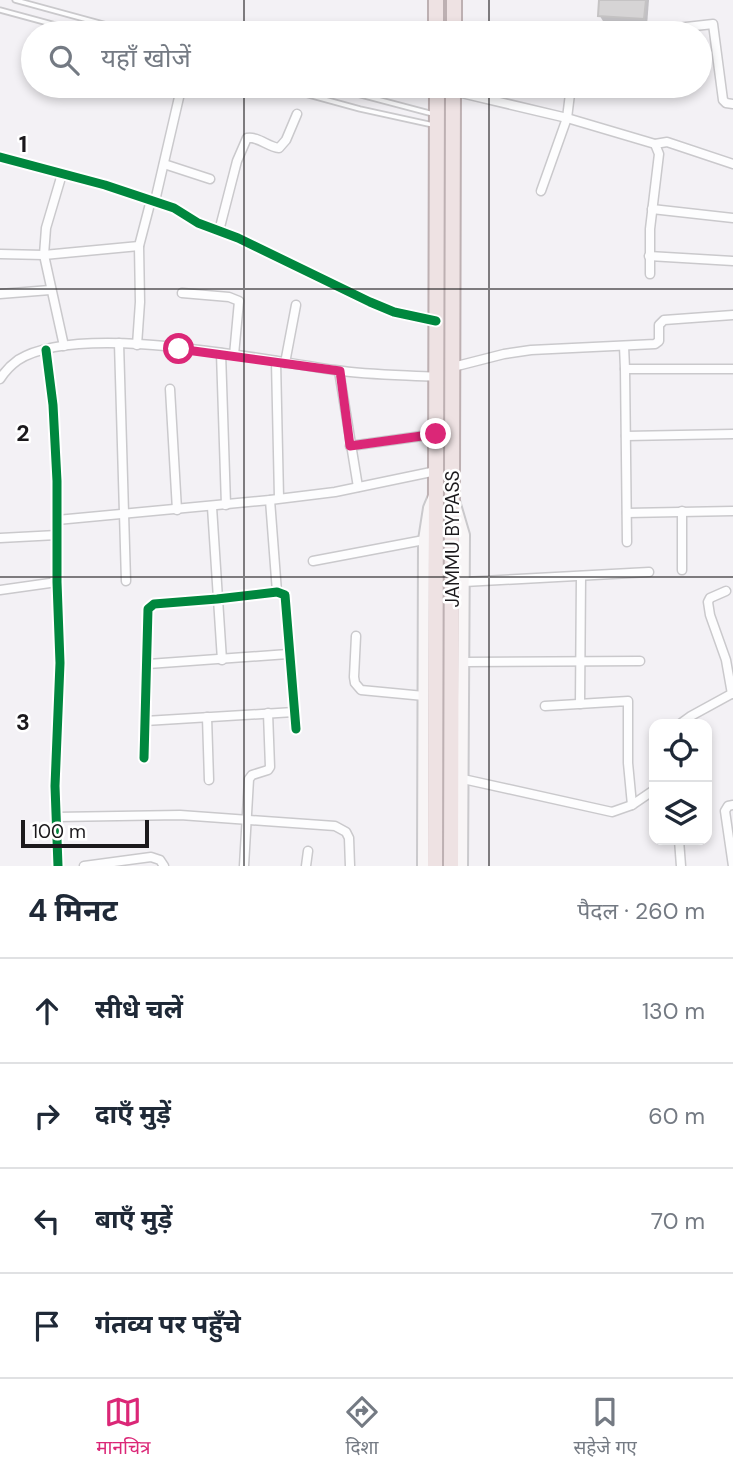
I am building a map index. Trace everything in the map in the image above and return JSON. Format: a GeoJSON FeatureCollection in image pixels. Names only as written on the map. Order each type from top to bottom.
{"type":"FeatureCollection","features":[{"type":"Feature","properties":{"kind":"highway"},"geometry":{"type":"LineString","coordinates":[[436,0],[436,21]]}},
{"type":"Feature","properties":{"kind":"highway"},"geometry":{"type":"LineString","coordinates":[[454,0],[454,21]]}},
{"type":"Feature","properties":{"kind":"highway","name":"JAMMU BYPASS"},"geometry":{"type":"LineString","coordinates":[[435,866],[436,98]]}},
{"type":"Feature","properties":{"kind":"highway","name":"JAMMU BYPASS"},"geometry":{"type":"LineString","coordinates":[[451,866],[453,98]]}},
{"type":"Feature","properties":{"kind":"street"},"geometry":{"type":"LineString","coordinates":[[712,24],[723,100],[733,104]]}},
{"type":"Feature","properties":{"kind":"street"},"geometry":{"type":"LineString","coordinates":[[137,345],[140,302],[139,246],[164,164],[179,98]]}},
{"type":"Feature","properties":{"kind":"street"},"geometry":{"type":"LineString","coordinates":[[491,98],[656,144],[667,142],[733,164]]}},
{"type":"Feature","properties":{"kind":"street"},"geometry":{"type":"LineString","coordinates":[[541,191],[567,118],[569,98]]}},
{"type":"Feature","properties":{"kind":"street"},"geometry":{"type":"LineString","coordinates":[[219,231],[237,161],[247,138],[279,148],[286,140],[298,114]]}},
{"type":"Feature","properties":{"kind":"street"},"geometry":{"type":"LineString","coordinates":[[650,274],[652,209],[659,154],[656,144]]}},
{"type":"Feature","properties":{"kind":"street"},"geometry":{"type":"LineString","coordinates":[[0,157],[153,201],[219,231],[239,237],[394,312],[436,321]]}},
{"type":"Feature","properties":{"kind":"street"},"geometry":{"type":"LineString","coordinates":[[164,164],[210,178]]}},
{"type":"Feature","properties":{"kind":"street"},"geometry":{"type":"LineString","coordinates":[[62,174],[46,228],[44,255],[64,346]]}},
{"type":"Feature","properties":{"kind":"street"},"geometry":{"type":"LineString","coordinates":[[652,209],[733,218]]}},
{"type":"Feature","properties":{"kind":"street"},"geometry":{"type":"LineString","coordinates":[[0,254],[44,255],[139,246]]}},
{"type":"Feature","properties":{"kind":"street"},"geometry":{"type":"LineString","coordinates":[[649,256],[733,261]]}},
{"type":"Feature","properties":{"kind":"street"},"geometry":{"type":"LineString","coordinates":[[0,293],[50,290]]}},
{"type":"Feature","properties":{"kind":"street"},"geometry":{"type":"LineString","coordinates":[[182,293],[229,297],[239,301],[234,355]]}},
{"type":"Feature","properties":{"kind":"street"},"geometry":{"type":"LineString","coordinates":[[277,592],[275,499],[281,362],[296,305]]}},
{"type":"Feature","properties":{"kind":"street"},"geometry":{"type":"LineString","coordinates":[[453,367],[518,352],[658,342],[659,325],[664,320],[733,315]]}},
{"type":"Feature","properties":{"kind":"street"},"geometry":{"type":"LineString","coordinates":[[0,379],[19,359],[47,349],[94,342],[221,353],[340,371],[436,377]]}},
{"type":"Feature","properties":{"kind":"street"},"geometry":{"type":"LineString","coordinates":[[119,343],[126,581]]}},
{"type":"Feature","properties":{"kind":"street"},"geometry":{"type":"LineString","coordinates":[[624,346],[627,542]]}},
{"type":"Feature","properties":{"kind":"street"},"geometry":{"type":"LineString","coordinates":[[47,349],[56,444],[60,663],[55,759],[58,866]]}},
{"type":"Feature","properties":{"kind":"street"},"geometry":{"type":"LineString","coordinates":[[221,353],[226,505]]}},
{"type":"Feature","properties":{"kind":"street"},"geometry":{"type":"LineString","coordinates":[[625,369],[733,369]]}},
{"type":"Feature","properties":{"kind":"street"},"geometry":{"type":"LineString","coordinates":[[340,371],[358,487]]}},
{"type":"Feature","properties":{"kind":"street"},"geometry":{"type":"LineString","coordinates":[[170,389],[177,510]]}},
{"type":"Feature","properties":{"kind":"street"},"geometry":{"type":"LineString","coordinates":[[350,446],[436,434]]}},
{"type":"Feature","properties":{"kind":"street"},"geometry":{"type":"LineString","coordinates":[[625,436],[733,434]]}},
{"type":"Feature","properties":{"kind":"street"},"geometry":{"type":"LineString","coordinates":[[57,520],[275,499],[358,487],[436,471]]}},
{"type":"Feature","properties":{"kind":"street"},"geometry":{"type":"LineString","coordinates":[[422,866],[424,540],[429,508],[436,490]]}},
{"type":"Feature","properties":{"kind":"street"},"geometry":{"type":"LineString","coordinates":[[452,495],[464,535],[463,866]]}},
{"type":"Feature","properties":{"kind":"street"},"geometry":{"type":"LineString","coordinates":[[212,507],[222,660]]}},
{"type":"Feature","properties":{"kind":"street"},"geometry":{"type":"LineString","coordinates":[[682,511],[682,570]]}},
{"type":"Feature","properties":{"kind":"street"},"geometry":{"type":"LineString","coordinates":[[627,513],[733,512]]}},
{"type":"Feature","properties":{"kind":"street"},"geometry":{"type":"LineString","coordinates":[[0,538],[57,535]]}},
{"type":"Feature","properties":{"kind":"street"},"geometry":{"type":"LineString","coordinates":[[313,561],[424,540]]}},
{"type":"Feature","properties":{"kind":"street"},"geometry":{"type":"LineString","coordinates":[[464,582],[649,572]]}},
{"type":"Feature","properties":{"kind":"street"},"geometry":{"type":"LineString","coordinates":[[580,704],[581,576]]}},
{"type":"Feature","properties":{"kind":"street"},"geometry":{"type":"LineString","coordinates":[[0,590],[57,582]]}},
{"type":"Feature","properties":{"kind":"street"},"geometry":{"type":"LineString","coordinates":[[687,719],[732,693],[726,660],[708,604],[710,598],[726,591]]}},
{"type":"Feature","properties":{"kind":"street"},"geometry":{"type":"LineString","coordinates":[[144,758],[150,605],[282,593],[286,598],[288,654],[296,729]]}},
{"type":"Feature","properties":{"kind":"street"},"geometry":{"type":"LineString","coordinates":[[356,636],[355,683],[361,690],[424,696]]}},
{"type":"Feature","properties":{"kind":"street"},"geometry":{"type":"LineString","coordinates":[[148,664],[288,654]]}},
{"type":"Feature","properties":{"kind":"street"},"geometry":{"type":"LineString","coordinates":[[465,662],[640,661]]}},
{"type":"Feature","properties":{"kind":"street"},"geometry":{"type":"LineString","coordinates":[[545,706],[628,701],[628,763],[632,805]]}},
{"type":"Feature","properties":{"kind":"street"},"geometry":{"type":"LineString","coordinates":[[145,721],[294,712]]}},
{"type":"Feature","properties":{"kind":"street"},"geometry":{"type":"LineString","coordinates":[[244,866],[250,777],[265,772],[270,767],[268,713]]}},
{"type":"Feature","properties":{"kind":"street"},"geometry":{"type":"LineString","coordinates":[[208,717],[209,780]]}},
{"type":"Feature","properties":{"kind":"street"},"geometry":{"type":"LineString","coordinates":[[463,779],[612,812],[632,805],[649,793]]}},
{"type":"Feature","properties":{"kind":"street"},"geometry":{"type":"LineString","coordinates":[[733,805],[724,811],[733,866]]}},
{"type":"Feature","properties":{"kind":"street"},"geometry":{"type":"LineString","coordinates":[[56,817],[180,815],[246,818],[341,828],[349,838],[350,866]]}},
{"type":"Feature","properties":{"kind":"street"},"geometry":{"type":"LineString","coordinates":[[679,845],[681,866]]}},
{"type":"Feature","properties":{"kind":"street"},"geometry":{"type":"LineString","coordinates":[[306,866],[308,851]]}},
{"type":"Feature","properties":{"kind":"street"},"geometry":{"type":"LineString","coordinates":[[84,866],[151,857],[160,860],[164,866]]}},
{"type":"Feature","properties":{"kind":"lane"},"geometry":{"type":"LineString","coordinates":[[15,0],[92,21]]}},
{"type":"Feature","properties":{"kind":"lane"},"geometry":{"type":"LineString","coordinates":[[0,10],[41,21]]}},
{"type":"Feature","properties":{"kind":"lane"},"geometry":{"type":"LineString","coordinates":[[320,98],[372,112],[452,123]]}},
{"type":"Feature","properties":{"kind":"lane"},"geometry":{"type":"LineString","coordinates":[[366,98],[452,123]]}},
{"type":"Feature","properties":{"kind":"building"},"geometry":{"type":"Polygon","coordinates":[[[599,0],[646,0],[644,19],[598,16],[599,0]]]}},
{"type":"Feature","properties":{"kind":"cycle path"},"geometry":{"type":"LineString","coordinates":[[0,157],[105,185],[174,208],[198,223],[238,238],[370,302],[394,312],[436,321]]}},
{"type":"Feature","properties":{"kind":"cycle path"},"geometry":{"type":"LineString","coordinates":[[46,350],[53,405],[57,481],[60,663],[55,786],[58,866]]}},
{"type":"Feature","properties":{"kind":"cycle path"},"geometry":{"type":"LineString","coordinates":[[144,758],[148,609],[154,604],[277,592],[285,595],[296,729]]}},
{"type":"Feature","properties":{"kind":"route"},"geometry":{"type":"LineString","coordinates":[[179,349],[340,371],[350,446],[436,434]]}}]}
